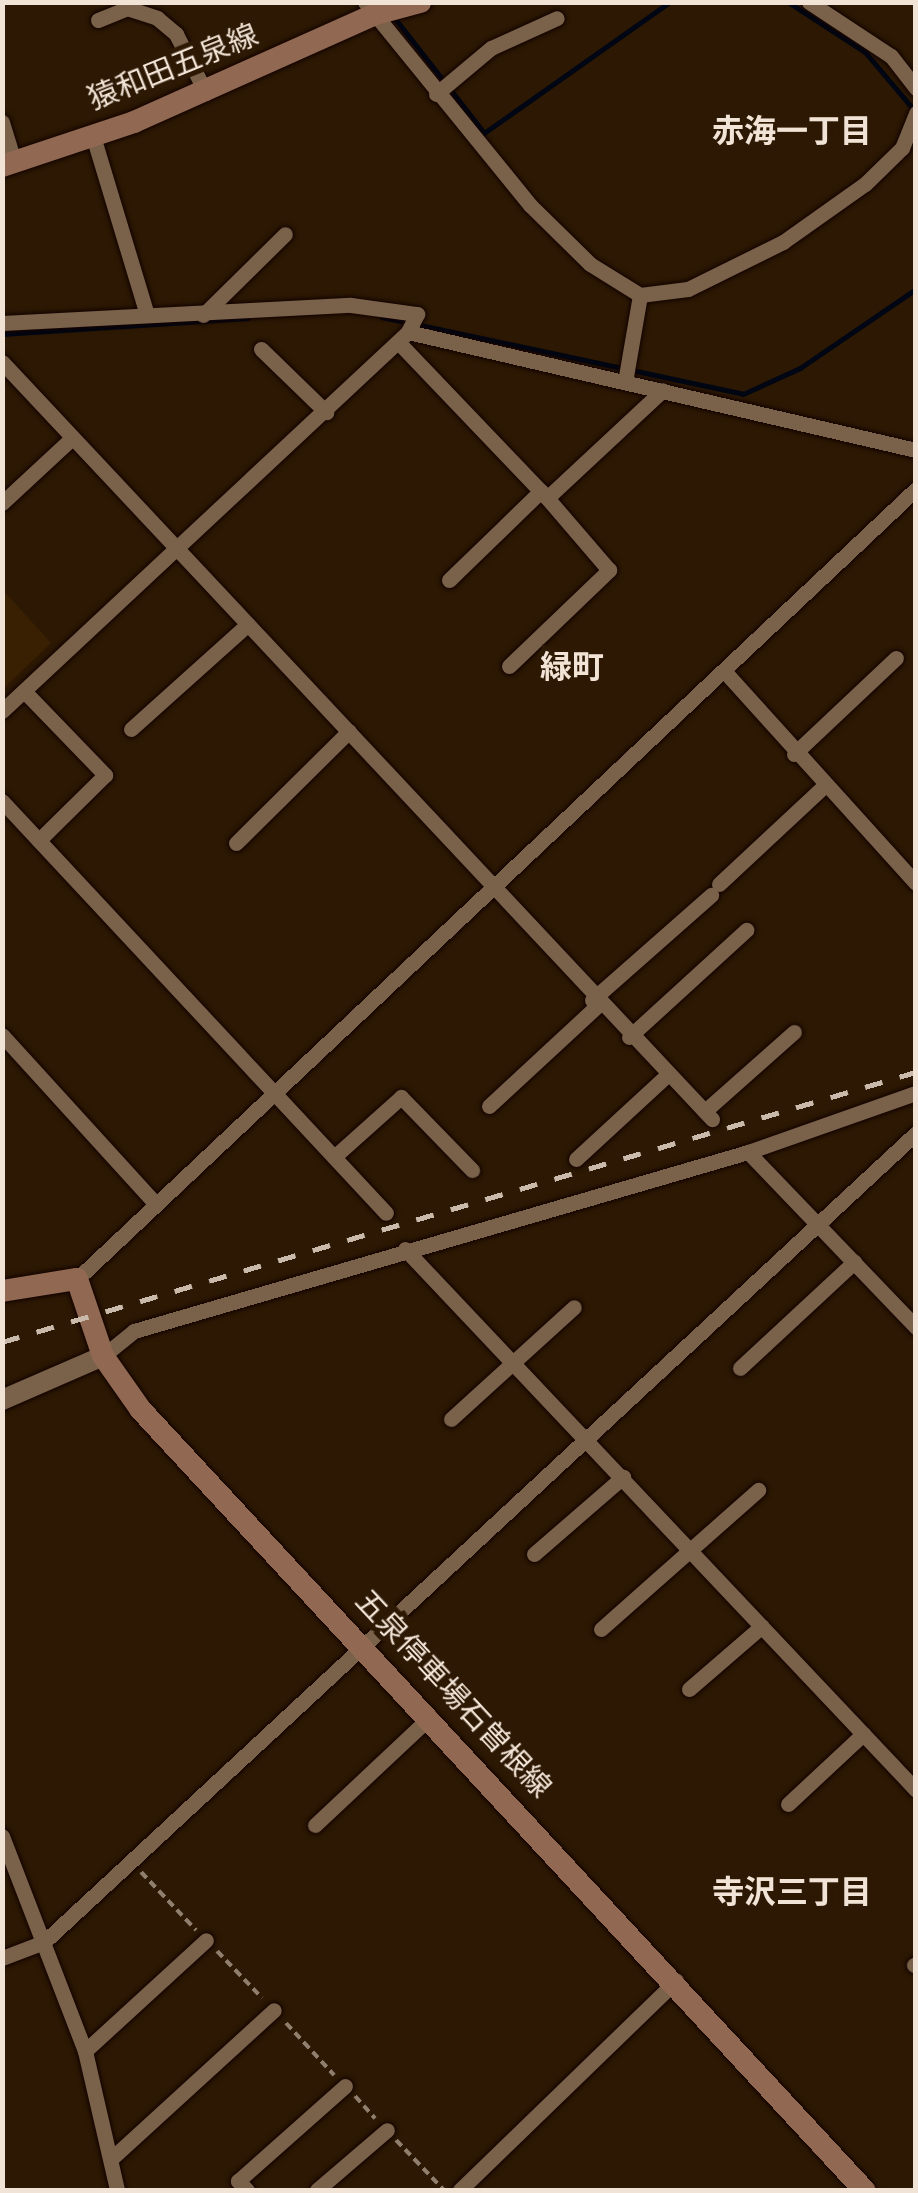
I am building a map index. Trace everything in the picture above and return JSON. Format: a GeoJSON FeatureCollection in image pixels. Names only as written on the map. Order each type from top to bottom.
{"type":"FeatureCollection","features":[{"type":"Feature","properties":{"kind":"main road","name":"猿和田五泉線"},"geometry":{"type":"LineString","coordinates":[[8,164],[206,93],[370,8],[420,2]]}},
{"type":"Feature","properties":{"kind":"main road"},"geometry":{"type":"LineString","coordinates":[[2,1291],[77,1279]]}},
{"type":"Feature","properties":{"kind":"main road","name":"五泉停車場石曽根線"},"geometry":{"type":"LineString","coordinates":[[77,1279],[103,1356],[142,1410],[676,1981],[864,2190]]}},
{"type":"Feature","properties":{"kind":"street"},"geometry":{"type":"LineString","coordinates":[[809,2],[891,56],[916,88]]}},
{"type":"Feature","properties":{"kind":"street"},"geometry":{"type":"LineString","coordinates":[[98,20],[127,8],[157,18],[176,34],[206,93]]}},
{"type":"Feature","properties":{"kind":"street"},"geometry":{"type":"LineString","coordinates":[[370,8],[436,94],[578,252],[640,295],[732,272],[866,184],[908,152],[916,113]]}},
{"type":"Feature","properties":{"kind":"street"},"geometry":{"type":"LineString","coordinates":[[436,94],[491,48],[557,18]]}},
{"type":"Feature","properties":{"kind":"street"},"geometry":{"type":"LineString","coordinates":[[2,122],[8,164]]}},
{"type":"Feature","properties":{"kind":"street"},"geometry":{"type":"LineString","coordinates":[[93,136],[148,314]]}},
{"type":"Feature","properties":{"kind":"street"},"geometry":{"type":"LineString","coordinates":[[203,315],[285,234]]}},
{"type":"Feature","properties":{"kind":"street"},"geometry":{"type":"LineString","coordinates":[[625,382],[640,295]]}},
{"type":"Feature","properties":{"kind":"street"},"geometry":{"type":"LineString","coordinates":[[2,323],[351,305],[417,314],[404,338],[2,711]]}},
{"type":"Feature","properties":{"kind":"street"},"geometry":{"type":"LineString","coordinates":[[404,338],[663,390],[916,450]]}},
{"type":"Feature","properties":{"kind":"street"},"geometry":{"type":"LineString","coordinates":[[404,338],[609,570],[509,666]]}},
{"type":"Feature","properties":{"kind":"street"},"geometry":{"type":"LineString","coordinates":[[261,349],[326,412]]}},
{"type":"Feature","properties":{"kind":"street"},"geometry":{"type":"LineString","coordinates":[[2,362],[349,731],[594,1003],[708,1115],[794,1032]]}},
{"type":"Feature","properties":{"kind":"street"},"geometry":{"type":"LineString","coordinates":[[449,580],[663,390]]}},
{"type":"Feature","properties":{"kind":"street"},"geometry":{"type":"LineString","coordinates":[[2,503],[72,438]]}},
{"type":"Feature","properties":{"kind":"street"},"geometry":{"type":"LineString","coordinates":[[77,1279],[154,1202],[726,673],[916,489]]}},
{"type":"Feature","properties":{"kind":"street"},"geometry":{"type":"LineString","coordinates":[[131,730],[248,624]]}},
{"type":"Feature","properties":{"kind":"street"},"geometry":{"type":"LineString","coordinates":[[794,754],[896,658]]}},
{"type":"Feature","properties":{"kind":"street"},"geometry":{"type":"LineString","coordinates":[[726,673],[794,754],[916,883]]}},
{"type":"Feature","properties":{"kind":"street"},"geometry":{"type":"LineString","coordinates":[[24,692],[105,775],[39,840]]}},
{"type":"Feature","properties":{"kind":"street"},"geometry":{"type":"LineString","coordinates":[[236,842],[349,731]]}},
{"type":"Feature","properties":{"kind":"street"},"geometry":{"type":"LineString","coordinates":[[489,1106],[824,786]]}},
{"type":"Feature","properties":{"kind":"street"},"geometry":{"type":"LineString","coordinates":[[2,801],[386,1213]]}},
{"type":"Feature","properties":{"kind":"street"},"geometry":{"type":"LineString","coordinates":[[629,1037],[746,930]]}},
{"type":"Feature","properties":{"kind":"street"},"geometry":{"type":"LineString","coordinates":[[2,1036],[154,1202]]}},
{"type":"Feature","properties":{"kind":"street"},"geometry":{"type":"LineString","coordinates":[[576,1159],[667,1075]]}},
{"type":"Feature","properties":{"kind":"street"},"geometry":{"type":"LineString","coordinates":[[334,1156],[401,1097],[472,1170]]}},
{"type":"Feature","properties":{"kind":"street"},"geometry":{"type":"LineString","coordinates":[[2,1400],[103,1356],[134,1331],[748,1152],[911,1100]]}},
{"type":"Feature","properties":{"kind":"street"},"geometry":{"type":"LineString","coordinates":[[2,1958],[44,1942],[816,1221],[916,1133]]}},
{"type":"Feature","properties":{"kind":"street"},"geometry":{"type":"LineString","coordinates":[[748,1152],[916,1328]]}},
{"type":"Feature","properties":{"kind":"street"},"geometry":{"type":"LineString","coordinates":[[405,1250],[516,1361],[916,1790]]}},
{"type":"Feature","properties":{"kind":"street"},"geometry":{"type":"LineString","coordinates":[[740,1368],[854,1262]]}},
{"type":"Feature","properties":{"kind":"street"},"geometry":{"type":"LineString","coordinates":[[451,1418],[574,1307]]}},
{"type":"Feature","properties":{"kind":"street"},"geometry":{"type":"LineString","coordinates":[[534,1554],[623,1477]]}},
{"type":"Feature","properties":{"kind":"street"},"geometry":{"type":"LineString","coordinates":[[601,1630],[758,1490]]}},
{"type":"Feature","properties":{"kind":"street"},"geometry":{"type":"LineString","coordinates":[[689,1689],[762,1626]]}},
{"type":"Feature","properties":{"kind":"street"},"geometry":{"type":"LineString","coordinates":[[315,1825],[430,1717]]}},
{"type":"Feature","properties":{"kind":"street"},"geometry":{"type":"LineString","coordinates":[[788,1804],[863,1734]]}},
{"type":"Feature","properties":{"kind":"street"},"geometry":{"type":"LineString","coordinates":[[2,1836],[84,2051],[117,2190]]}},
{"type":"Feature","properties":{"kind":"street"},"geometry":{"type":"LineString","coordinates":[[84,2051],[206,1940]]}},
{"type":"Feature","properties":{"kind":"street"},"geometry":{"type":"LineString","coordinates":[[460,2190],[676,1981]]}},
{"type":"Feature","properties":{"kind":"street"},"geometry":{"type":"LineString","coordinates":[[112,2158],[274,2010]]}},
{"type":"Feature","properties":{"kind":"street"},"geometry":{"type":"LineString","coordinates":[[247,2190],[238,2180],[345,2086]]}},
{"type":"Feature","properties":{"kind":"street"},"geometry":{"type":"LineString","coordinates":[[317,2190],[387,2130]]}},
{"type":"Feature","properties":{"kind":"path"},"geometry":{"type":"LineString","coordinates":[[131,1862],[444,2190]]}},
{"type":"Feature","properties":{"kind":"shaded area"},"geometry":{"type":"Polygon","coordinates":[[[3,590],[51,643],[3,689],[3,590]]]}},
{"type":"Feature","properties":{"kind":"waterway"},"geometry":{"type":"LineString","coordinates":[[393,16],[484,133],[670,2]]}},
{"type":"Feature","properties":{"kind":"waterway"},"geometry":{"type":"LineString","coordinates":[[788,2],[865,52],[914,110]]}},
{"type":"Feature","properties":{"kind":"waterway"},"geometry":{"type":"LineString","coordinates":[[382,317],[743,394],[800,368],[916,289]]}},
{"type":"Feature","properties":{"kind":"waterway"},"geometry":{"type":"LineString","coordinates":[[2,334],[247,318]]}},
{"type":"Feature","properties":{"kind":"railway"},"geometry":{"type":"LineString","coordinates":[[2,1342],[916,1072]]}},
{"type":"Feature","properties":{"kind":"district","name":"赤海一丁目"},"geometry":{"type":"Point","coordinates":[792,134]}},
{"type":"Feature","properties":{"kind":"district","name":"緑町"},"geometry":{"type":"Point","coordinates":[572,670]}},
{"type":"Feature","properties":{"kind":"district","name":"寺沢三丁目"},"geometry":{"type":"Point","coordinates":[792,1895]}}]}
